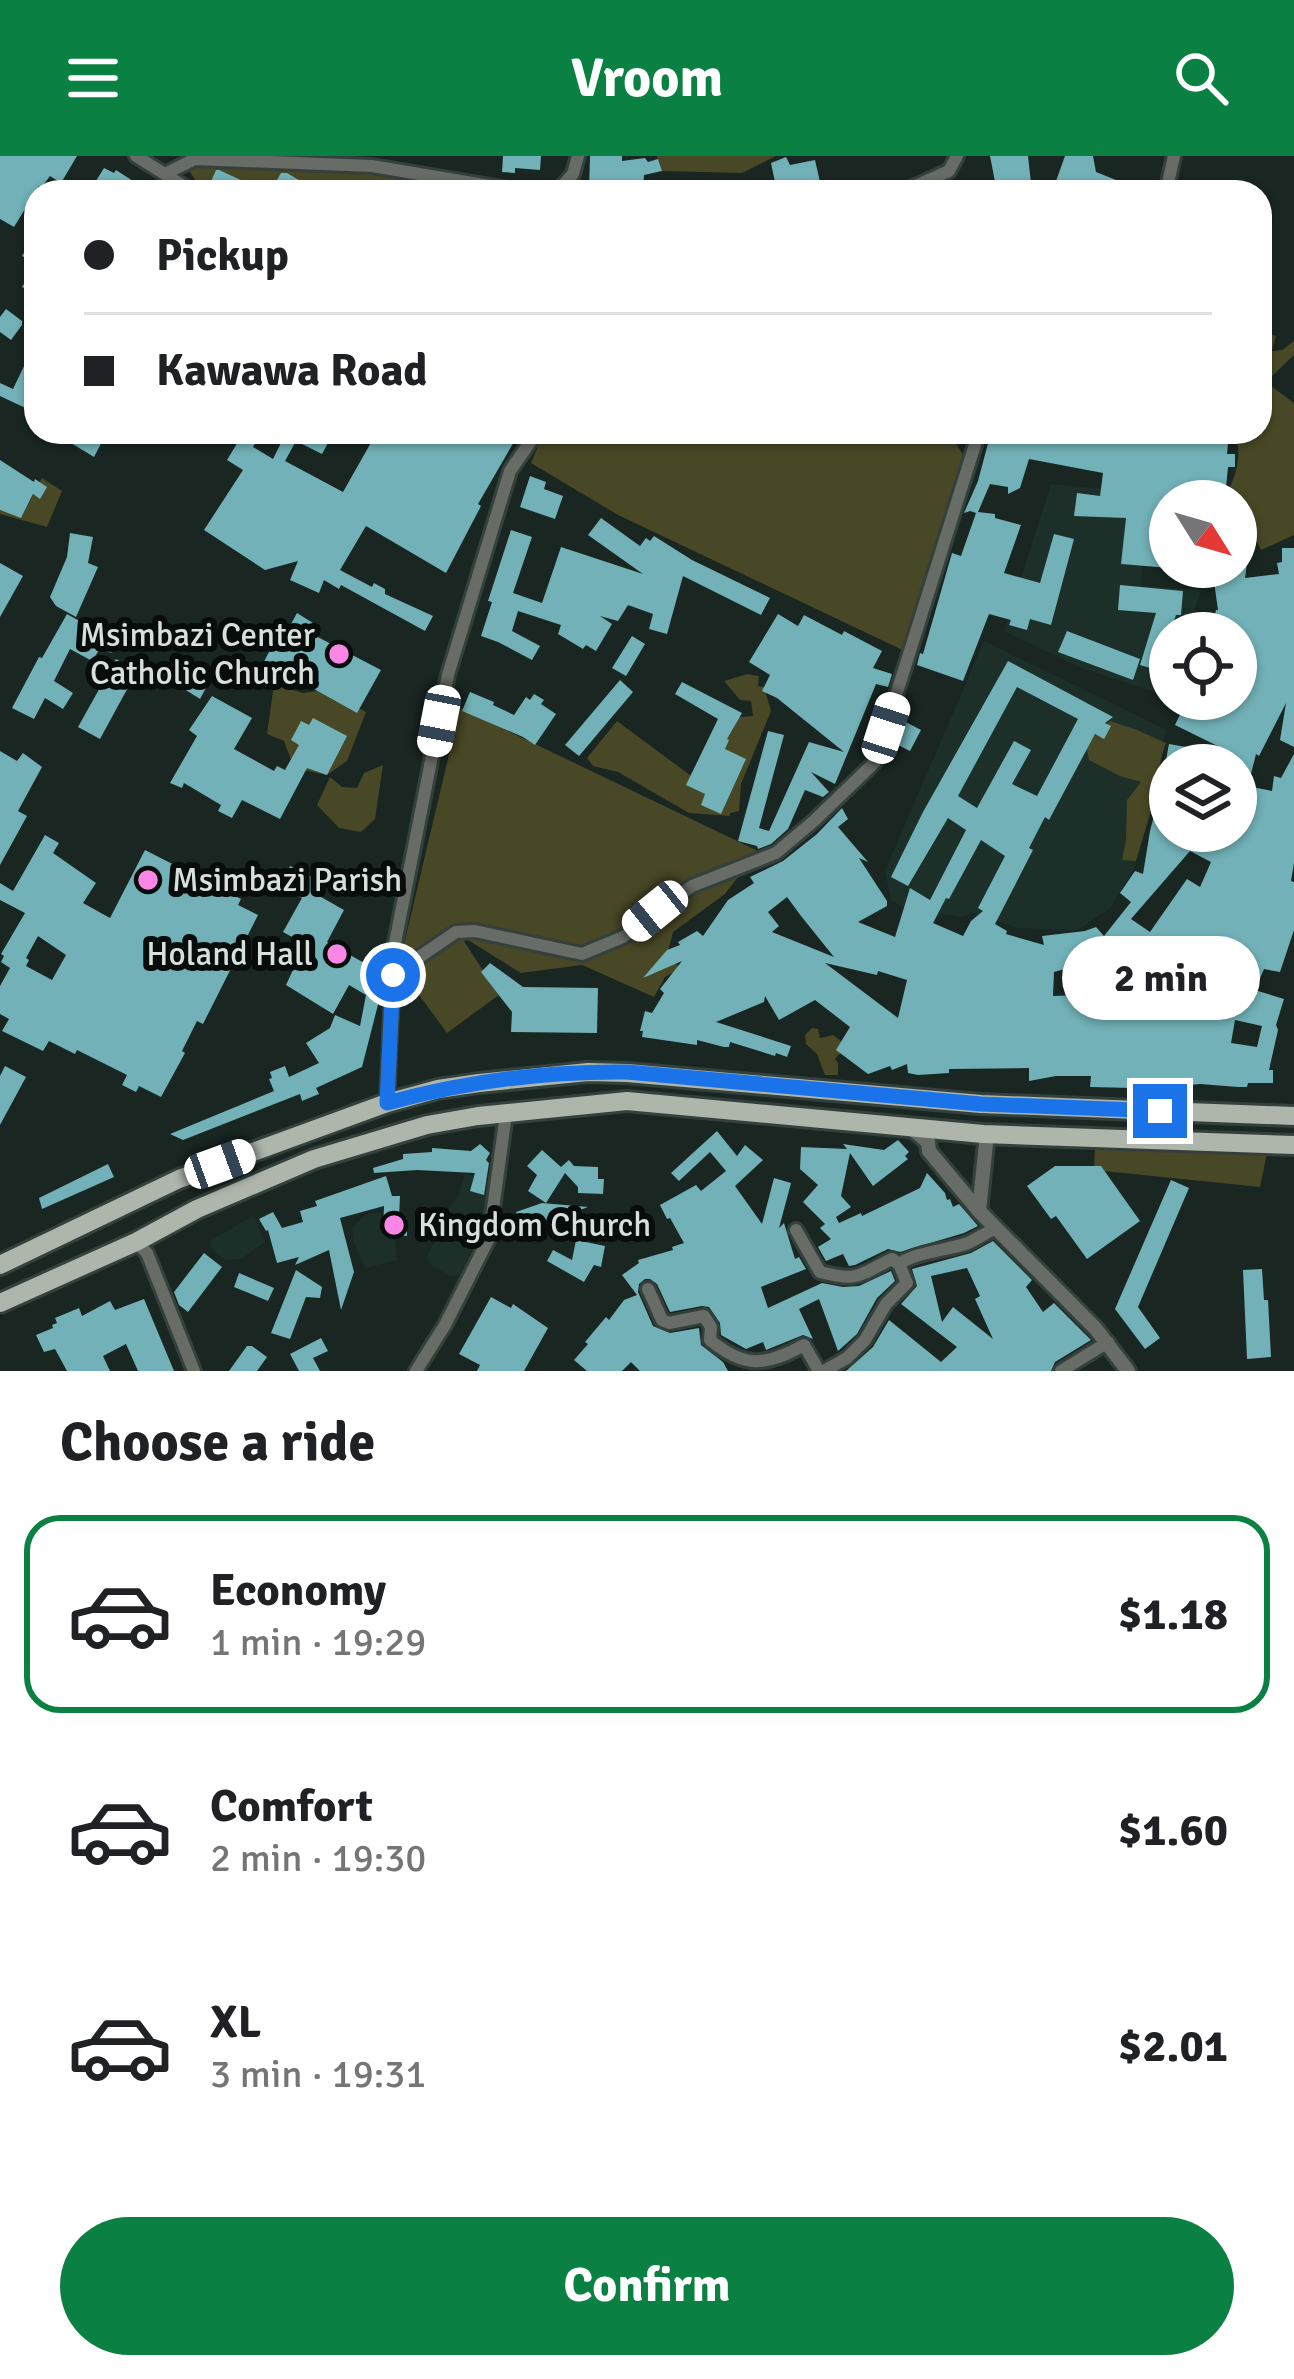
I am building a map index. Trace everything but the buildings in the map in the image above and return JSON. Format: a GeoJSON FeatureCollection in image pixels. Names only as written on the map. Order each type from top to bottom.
{"type":"FeatureCollection","features":[{"type":"Feature","properties":{"kind":"main road"},"geometry":{"type":"LineString","coordinates":[[0,1265],[179,1179],[387,1103],[459,1086],[627,1072],[981,1104],[1294,1116]]}},
{"type":"Feature","properties":{"kind":"main road"},"geometry":{"type":"LineString","coordinates":[[0,1303],[197,1209],[314,1160],[427,1124],[502,1114],[628,1101],[982,1134],[1294,1145]]}},
{"type":"Feature","properties":{"kind":"street"},"geometry":{"type":"LineString","coordinates":[[136,156],[175,180]]}},
{"type":"Feature","properties":{"kind":"street"},"geometry":{"type":"LineString","coordinates":[[929,180],[949,171],[958,156]]}},
{"type":"Feature","properties":{"kind":"street"},"geometry":{"type":"LineString","coordinates":[[165,174],[195,159],[372,166],[455,180]]}},
{"type":"Feature","properties":{"kind":"street"},"geometry":{"type":"LineString","coordinates":[[387,1103],[394,948],[448,675],[510,471],[529,444]]}},
{"type":"Feature","properties":{"kind":"street"},"geometry":{"type":"LineString","coordinates":[[393,975],[456,932],[475,931],[582,954],[623,937],[692,886],[776,853],[815,820],[875,762],[975,444]]}},
{"type":"Feature","properties":{"kind":"street"},"geometry":{"type":"LineString","coordinates":[[416,1371],[489,1238],[505,1121],[502,1114]]}},
{"type":"Feature","properties":{"kind":"street"},"geometry":{"type":"LineString","coordinates":[[910,1127],[928,1142],[929,1151],[979,1211],[1108,1342],[1128,1371]]}},
{"type":"Feature","properties":{"kind":"street"},"geometry":{"type":"LineString","coordinates":[[979,1211],[986,1143],[982,1134]]}},
{"type":"Feature","properties":{"kind":"street"},"geometry":{"type":"LineString","coordinates":[[898,1264],[965,1244],[996,1228]]}},
{"type":"Feature","properties":{"kind":"street"},"geometry":{"type":"LineString","coordinates":[[648,1289],[662,1319],[669,1323],[704,1316],[711,1327],[710,1340],[728,1355],[765,1363],[804,1345],[822,1371],[847,1358],[865,1340],[886,1304],[907,1283],[892,1259],[845,1280],[820,1272],[796,1230]]}},
{"type":"Feature","properties":{"kind":"street"},"geometry":{"type":"LineString","coordinates":[[136,1242],[147,1253],[193,1370]]}},
{"type":"Feature","properties":{"kind":"street"},"geometry":{"type":"LineString","coordinates":[[1061,1371],[1108,1342]]}},
{"type":"Feature","properties":{"kind":"shaded area"},"geometry":{"type":"Polygon","coordinates":[[[657,156],[776,156],[742,173],[662,171],[657,156]]]}},
{"type":"Feature","properties":{"kind":"shaded area"},"geometry":{"type":"Polygon","coordinates":[[[186,166],[421,169],[464,180],[195,180],[186,166]]]}},
{"type":"Feature","properties":{"kind":"shaded area"},"geometry":{"type":"Polygon","coordinates":[[[1294,341],[1294,355],[1272,376],[1272,351],[1294,341]]]}},
{"type":"Feature","properties":{"kind":"shaded area"},"geometry":{"type":"Polygon","coordinates":[[[1272,387],[1294,403],[1294,535],[1261,550],[1257,480],[1232,480],[1237,444],[1272,444],[1272,387]]]}},
{"type":"Feature","properties":{"kind":"shaded area"},"geometry":{"type":"Polygon","coordinates":[[[539,444],[956,444],[965,458],[911,654],[618,515],[531,463],[539,444]]]}},
{"type":"Feature","properties":{"kind":"shaded area"},"geometry":{"type":"Polygon","coordinates":[[[42,478],[62,491],[47,527],[0,514],[0,508],[22,516],[42,478]]]}},
{"type":"Feature","properties":{"kind":"shaded area"},"geometry":{"type":"Polygon","coordinates":[[[1051,484],[1148,493],[1141,586],[1201,590],[1194,612],[1149,612],[1149,690],[1081,668],[1004,631],[1051,484]]]}},
{"type":"Feature","properties":{"kind":"shaded area"},"geometry":{"type":"Polygon","coordinates":[[[984,641],[1167,730],[1162,744],[1149,744],[1149,795],[1135,867],[1111,907],[1078,930],[1018,928],[973,913],[962,917],[942,914],[933,924],[891,900],[885,871],[984,641]]]}},
{"type":"Feature","properties":{"kind":"shaded area"},"geometry":{"type":"Polygon","coordinates":[[[747,674],[759,676],[758,686],[764,687],[771,711],[741,784],[739,811],[730,816],[689,813],[618,772],[593,766],[587,758],[617,721],[702,784],[723,762],[729,712],[753,716],[751,701],[740,700],[724,681],[747,674]]]}},
{"type":"Feature","properties":{"kind":"shaded area"},"geometry":{"type":"Polygon","coordinates":[[[274,684],[303,693],[324,690],[366,712],[347,761],[327,775],[294,768],[284,741],[267,734],[274,684]]]}},
{"type":"Feature","properties":{"kind":"shaded area"},"geometry":{"type":"Polygon","coordinates":[[[460,708],[758,851],[725,894],[673,932],[668,951],[680,969],[665,977],[654,997],[582,965],[521,973],[460,935],[499,995],[447,1033],[406,977],[445,947],[406,972],[401,957],[460,708]]]}},
{"type":"Feature","properties":{"kind":"shaded area"},"geometry":{"type":"Polygon","coordinates":[[[1110,721],[1166,743],[1149,744],[1149,817],[1136,861],[1122,860],[1127,800],[1141,782],[1089,760],[1086,744],[1110,721]]]}},
{"type":"Feature","properties":{"kind":"shaded area"},"geometry":{"type":"Polygon","coordinates":[[[383,765],[375,819],[361,832],[339,828],[317,805],[330,777],[342,787],[357,788],[364,773],[383,765]]]}},
{"type":"Feature","properties":{"kind":"shaded area"},"geometry":{"type":"Polygon","coordinates":[[[818,1029],[820,1038],[833,1035],[842,1042],[843,1050],[835,1059],[838,1075],[825,1075],[817,1054],[806,1044],[805,1035],[818,1029]]]}},
{"type":"Feature","properties":{"kind":"shaded area"},"geometry":{"type":"Polygon","coordinates":[[[1095,1144],[1269,1144],[1260,1187],[1094,1170],[1095,1144]]]}},
{"type":"Feature","properties":{"kind":"shaded area"},"geometry":{"type":"Polygon","coordinates":[[[465,1173],[492,1182],[489,1213],[460,1275],[451,1276],[426,1257],[465,1173]]]}},
{"type":"Feature","properties":{"kind":"shaded area"},"geometry":{"type":"Polygon","coordinates":[[[381,1212],[382,1234],[395,1238],[397,1260],[365,1268],[352,1227],[365,1215],[381,1212]]]}},
{"type":"Feature","properties":{"kind":"shaded area"},"geometry":{"type":"Polygon","coordinates":[[[254,1215],[265,1242],[241,1259],[227,1260],[216,1254],[212,1240],[254,1215]]]}},
{"type":"Feature","properties":{"kind":"waterway"},"geometry":{"type":"LineString","coordinates":[[0,1314],[15,1306]]}},
{"type":"Feature","properties":{"kind":"place","name":"Msimbazi Center Catholic Church"},"geometry":{"type":"Point","coordinates":[339,654]}},
{"type":"Feature","properties":{"kind":"place","name":"Msimbazi Parish"},"geometry":{"type":"Point","coordinates":[148,880]}},
{"type":"Feature","properties":{"kind":"place","name":"Holand Hall"},"geometry":{"type":"Point","coordinates":[337,954]}},
{"type":"Feature","properties":{"kind":"place","name":"Kingdom Church"},"geometry":{"type":"Point","coordinates":[394,1225]}},
{"type":"Feature","properties":{"kind":"route"},"geometry":{"type":"LineString","coordinates":[[393,975],[387,1103],[479,1083],[627,1072],[981,1104],[1160,1111]]}}]}
